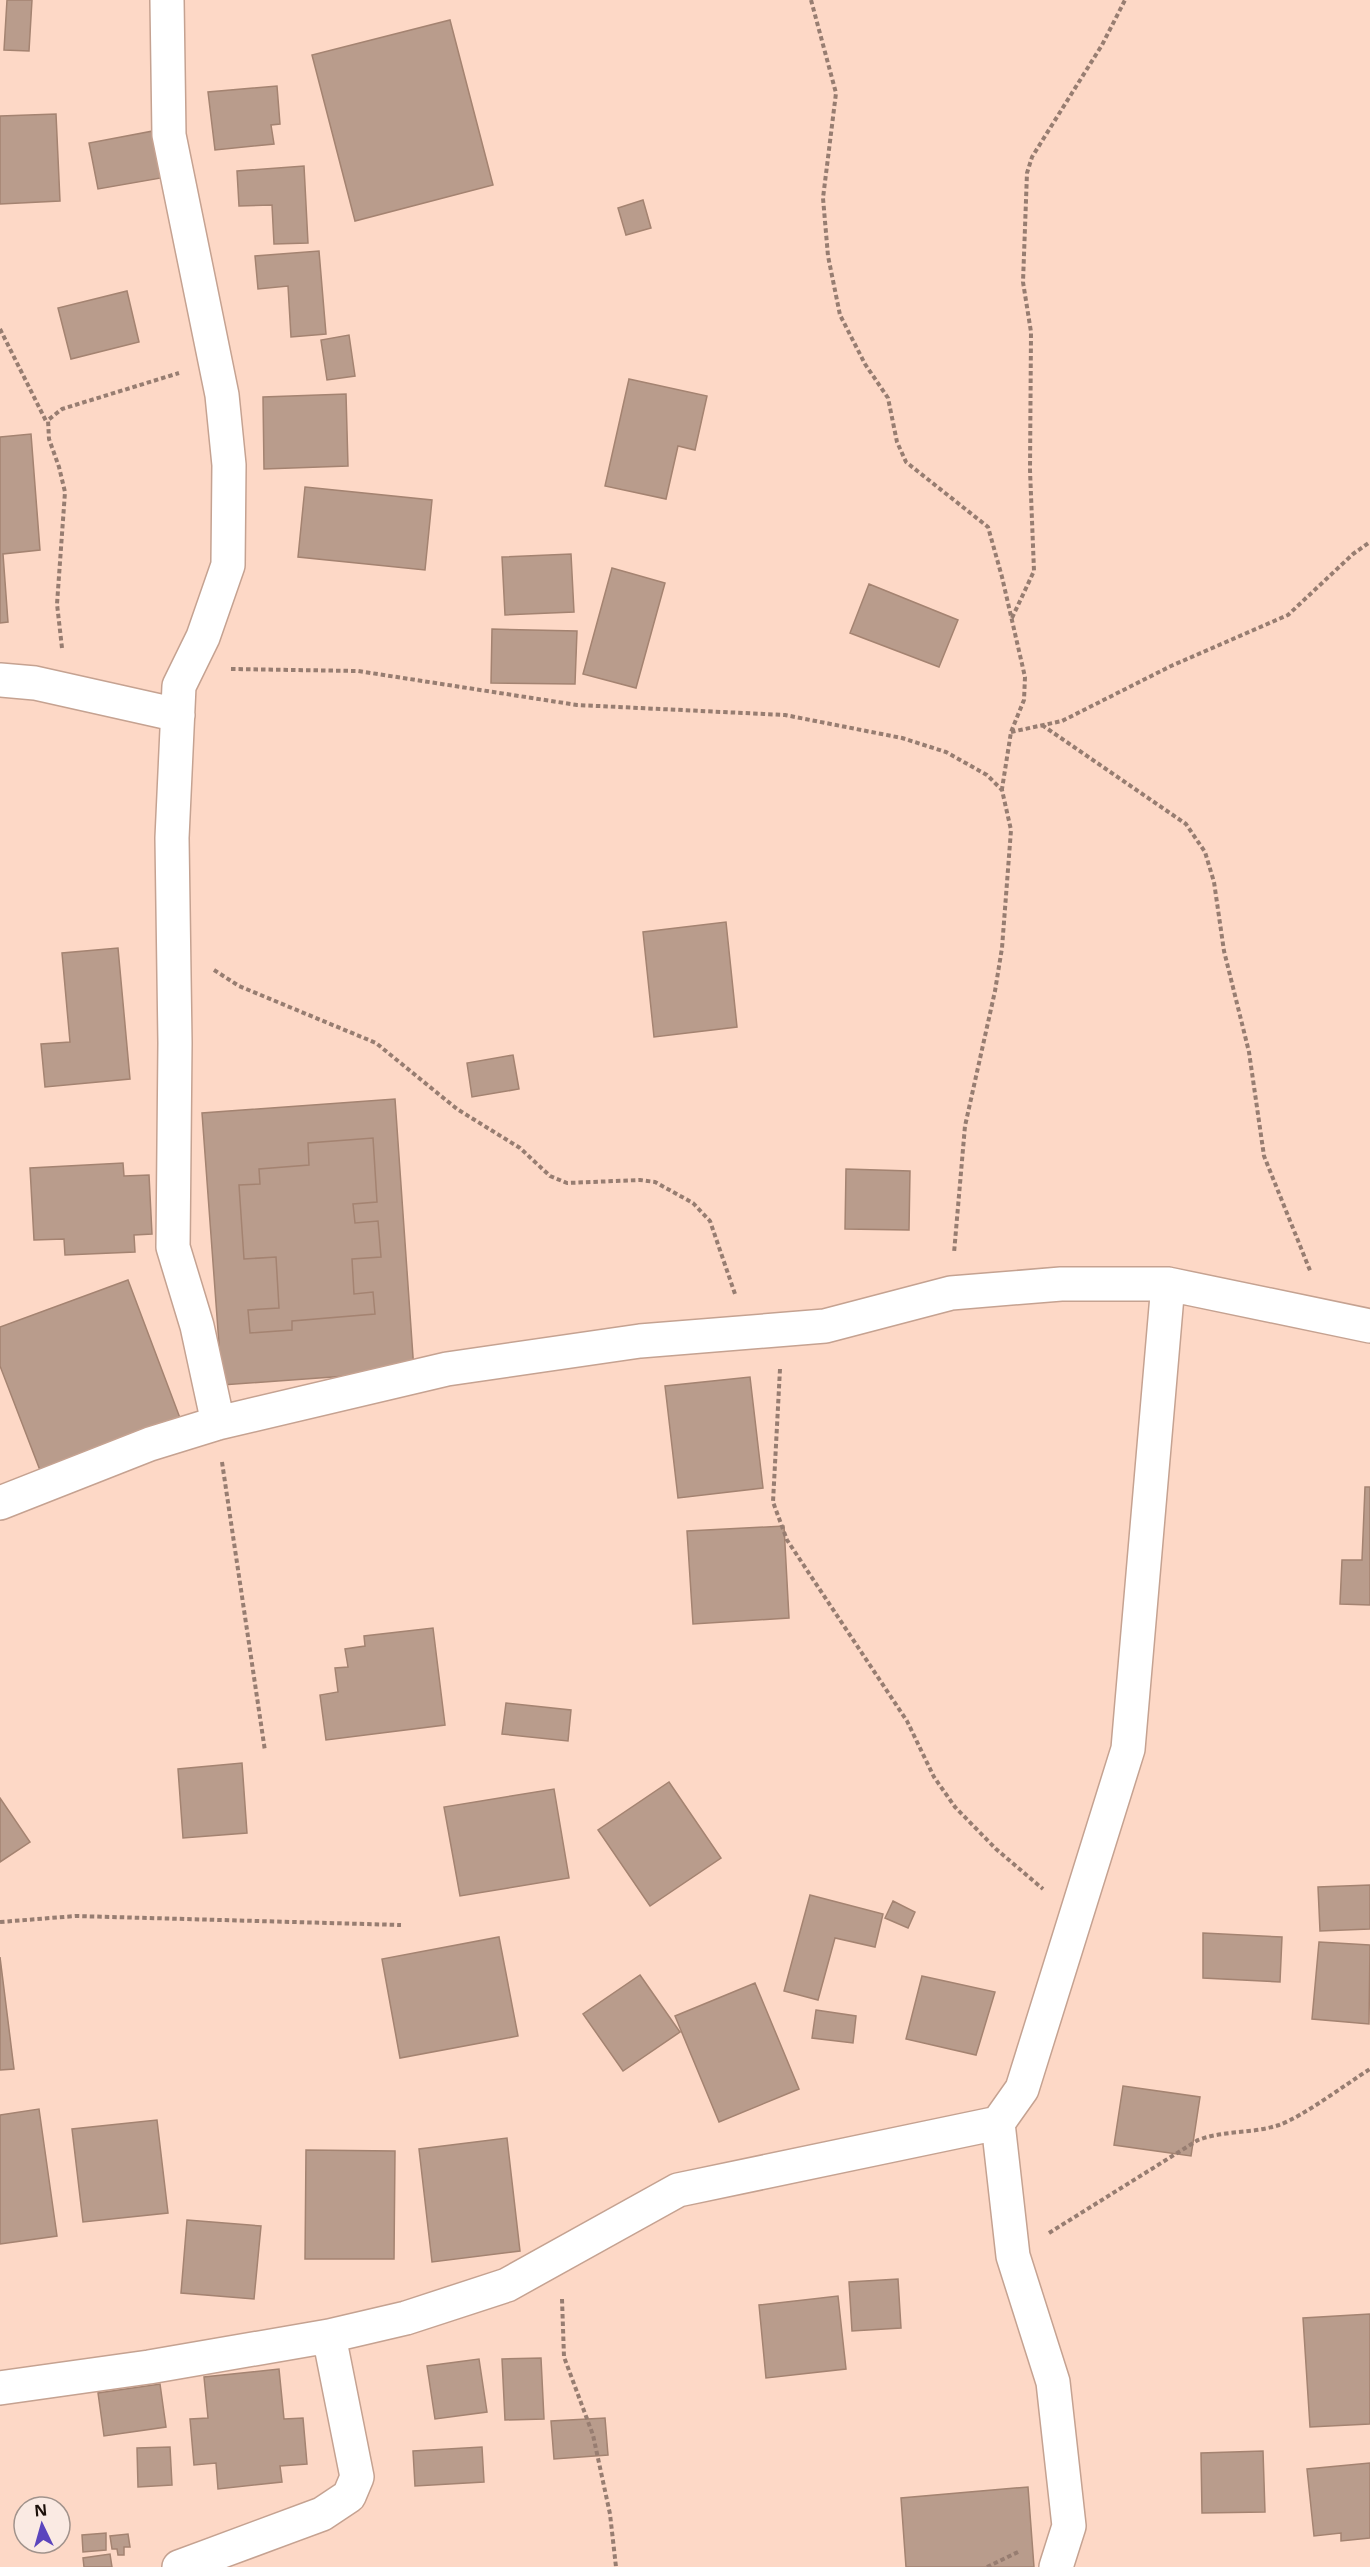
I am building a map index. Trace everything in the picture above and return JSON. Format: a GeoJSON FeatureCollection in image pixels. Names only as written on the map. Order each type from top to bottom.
{"type":"FeatureCollection","features":[{"type":"Feature","properties":{"kind":"street"},"geometry":{"type":"LineString","coordinates":[[167,0],[169,135],[222,395],[229,465],[228,565],[203,638],[179,686],[172,838],[173,1247],[197,1326],[218,1423]]}},
{"type":"Feature","properties":{"kind":"street"},"geometry":{"type":"LineString","coordinates":[[0,680],[35,682],[178,715]]}},
{"type":"Feature","properties":{"kind":"street"},"geometry":{"type":"LineString","coordinates":[[0,1503],[150,1444],[218,1423],[447,1369],[640,1341],[825,1326],[951,1293],[1061,1284],[1168,1284],[1370,1326]]}},
{"type":"Feature","properties":{"kind":"street"},"geometry":{"type":"LineString","coordinates":[[1056,2567],[1069,2526],[1053,2382],[1013,2256],[998,2123],[1022,2089],[1128,1749],[1168,1284]]}},
{"type":"Feature","properties":{"kind":"street"},"geometry":{"type":"LineString","coordinates":[[0,2388],[149,2367],[329,2336],[406,2318],[507,2285],[678,2190],[998,2123]]}},
{"type":"Feature","properties":{"kind":"street"},"geometry":{"type":"LineString","coordinates":[[179,2567],[322,2514],[349,2496],[357,2477],[329,2336]]}},
{"type":"Feature","properties":{"kind":"path"},"geometry":{"type":"LineString","coordinates":[[811,0],[836,93],[823,198],[828,256],[840,315],[865,364],[888,398],[897,442],[906,462],[988,527],[1024,677],[1024,700],[1011,732],[1002,790],[1011,830],[1002,948],[995,991],[965,1126],[951,1293]]}},
{"type":"Feature","properties":{"kind":"path"},"geometry":{"type":"LineString","coordinates":[[1011,620],[1034,571],[1034,524],[1030,470],[1030,332],[1023,282],[1027,172],[1032,157],[1102,45],[1125,0]]}},
{"type":"Feature","properties":{"kind":"path"},"geometry":{"type":"LineString","coordinates":[[0,329],[47,423],[49,439],[59,467],[64,492],[57,604],[67,690]]}},
{"type":"Feature","properties":{"kind":"path"},"geometry":{"type":"LineString","coordinates":[[47,423],[63,409],[214,362]]}},
{"type":"Feature","properties":{"kind":"path"},"geometry":{"type":"LineString","coordinates":[[1011,732],[1062,721],[1172,666],[1288,615],[1353,554],[1370,542]]}},
{"type":"Feature","properties":{"kind":"path"},"geometry":{"type":"LineString","coordinates":[[189,668],[358,671],[577,705],[785,715],[902,738],[946,752],[987,775],[1002,790]]}},
{"type":"Feature","properties":{"kind":"path"},"geometry":{"type":"LineString","coordinates":[[1042,725],[1186,824],[1205,852],[1214,882],[1224,951],[1249,1052],[1264,1156],[1330,1318]]}},
{"type":"Feature","properties":{"kind":"path"},"geometry":{"type":"LineString","coordinates":[[173,945],[239,986],[376,1043],[457,1109],[520,1148],[550,1176],[567,1184],[639,1180],[655,1182],[693,1203],[710,1221],[747,1332]]}},
{"type":"Feature","properties":{"kind":"path"},"geometry":{"type":"LineString","coordinates":[[781,1330],[773,1502],[787,1540],[907,1721],[934,1777],[955,1806],[996,1849],[1076,1917]]}},
{"type":"Feature","properties":{"kind":"path"},"geometry":{"type":"LineString","coordinates":[[218,1423],[265,1751]]}},
{"type":"Feature","properties":{"kind":"path"},"geometry":{"type":"LineString","coordinates":[[0,1922],[76,1916],[401,1924]]}},
{"type":"Feature","properties":{"kind":"path"},"geometry":{"type":"LineString","coordinates":[[1013,2256],[1198,2140],[1212,2135],[1261,2130],[1282,2124],[1370,2069]]}},
{"type":"Feature","properties":{"kind":"path"},"geometry":{"type":"LineString","coordinates":[[565,2251],[560,2320],[564,2357],[592,2435],[610,2514],[616,2567]]}},
{"type":"Feature","properties":{"kind":"building"},"geometry":{"type":"Polygon","coordinates":[[[7,0],[32,0],[29,51],[4,50],[7,0]]]}},
{"type":"Feature","properties":{"kind":"building"},"geometry":{"type":"Polygon","coordinates":[[[450,20],[493,185],[355,221],[312,55],[450,20]]]}},
{"type":"Feature","properties":{"kind":"building"},"geometry":{"type":"Polygon","coordinates":[[[277,86],[280,124],[271,125],[274,144],[215,150],[208,92],[277,86]]]}},
{"type":"Feature","properties":{"kind":"building"},"geometry":{"type":"Polygon","coordinates":[[[56,114],[60,201],[0,204],[0,116],[56,114]]]}},
{"type":"Feature","properties":{"kind":"building"},"geometry":{"type":"Polygon","coordinates":[[[153,131],[161,178],[98,189],[89,143],[153,131]]]}},
{"type":"Feature","properties":{"kind":"building"},"geometry":{"type":"Polygon","coordinates":[[[304,166],[308,243],[274,244],[272,205],[239,206],[237,171],[304,166]]]}},
{"type":"Feature","properties":{"kind":"building"},"geometry":{"type":"Polygon","coordinates":[[[643,200],[651,228],[626,235],[618,208],[643,200]]]}},
{"type":"Feature","properties":{"kind":"building"},"geometry":{"type":"Polygon","coordinates":[[[319,251],[326,334],[291,337],[288,286],[258,289],[255,256],[319,251]]]}},
{"type":"Feature","properties":{"kind":"building"},"geometry":{"type":"Polygon","coordinates":[[[127,291],[139,342],[71,359],[58,308],[127,291]]]}},
{"type":"Feature","properties":{"kind":"building"},"geometry":{"type":"Polygon","coordinates":[[[349,335],[355,376],[327,380],[321,340],[349,335]]]}},
{"type":"Feature","properties":{"kind":"building"},"geometry":{"type":"Polygon","coordinates":[[[629,379],[707,396],[695,450],[678,446],[666,499],[605,486],[629,379]]]}},
{"type":"Feature","properties":{"kind":"building"},"geometry":{"type":"Polygon","coordinates":[[[346,394],[348,466],[264,469],[263,397],[346,394]]]}},
{"type":"Feature","properties":{"kind":"building"},"geometry":{"type":"Polygon","coordinates":[[[31,434],[40,550],[3,554],[8,622],[0,623],[0,437],[31,434]]]}},
{"type":"Feature","properties":{"kind":"building"},"geometry":{"type":"Polygon","coordinates":[[[305,487],[432,500],[425,570],[298,557],[305,487]]]}},
{"type":"Feature","properties":{"kind":"building"},"geometry":{"type":"Polygon","coordinates":[[[571,554],[574,612],[505,615],[502,557],[571,554]]]}},
{"type":"Feature","properties":{"kind":"building"},"geometry":{"type":"Polygon","coordinates":[[[612,568],[665,583],[636,688],[583,674],[612,568]]]}},
{"type":"Feature","properties":{"kind":"building"},"geometry":{"type":"Polygon","coordinates":[[[869,584],[958,620],[939,667],[850,633],[869,584]]]}},
{"type":"Feature","properties":{"kind":"building"},"geometry":{"type":"Polygon","coordinates":[[[492,629],[577,631],[575,684],[491,683],[492,629]]]}},
{"type":"Feature","properties":{"kind":"building"},"geometry":{"type":"Polygon","coordinates":[[[726,922],[737,1027],[654,1037],[643,932],[726,922]]]}},
{"type":"Feature","properties":{"kind":"building"},"geometry":{"type":"Polygon","coordinates":[[[118,948],[130,1079],[45,1087],[41,1044],[70,1042],[62,953],[118,948]]]}},
{"type":"Feature","properties":{"kind":"building"},"geometry":{"type":"Polygon","coordinates":[[[513,1055],[519,1089],[472,1097],[467,1063],[513,1055]]]}},
{"type":"Feature","properties":{"kind":"building"},"geometry":{"type":"Polygon","coordinates":[[[395,1099],[414,1371],[222,1385],[202,1113],[395,1099]],[[373,1138],[308,1143],[309,1165],[259,1169],[260,1184],[239,1185],[244,1259],[276,1257],[279,1308],[248,1310],[250,1333],[292,1330],[292,1321],[375,1314],[373,1292],[354,1294],[352,1259],[381,1257],[378,1221],[355,1223],[353,1204],[377,1202],[373,1138]]]}},
{"type":"Feature","properties":{"kind":"building"},"geometry":{"type":"Polygon","coordinates":[[[373,1138],[377,1202],[353,1204],[355,1223],[378,1221],[381,1257],[352,1259],[354,1294],[373,1292],[375,1314],[292,1321],[292,1330],[250,1333],[248,1310],[279,1308],[276,1257],[244,1259],[239,1185],[260,1184],[259,1169],[309,1165],[308,1143],[373,1138]]]}},
{"type":"Feature","properties":{"kind":"building"},"geometry":{"type":"Polygon","coordinates":[[[123,1163],[124,1176],[149,1175],[152,1234],[134,1235],[135,1252],[65,1255],[64,1239],[34,1240],[30,1168],[123,1163]]]}},
{"type":"Feature","properties":{"kind":"building"},"geometry":{"type":"Polygon","coordinates":[[[846,1169],[910,1171],[909,1230],[845,1229],[846,1169]]]}},
{"type":"Feature","properties":{"kind":"building"},"geometry":{"type":"Polygon","coordinates":[[[128,1280],[183,1426],[43,1478],[0,1366],[0,1327],[128,1280]]]}},
{"type":"Feature","properties":{"kind":"building"},"geometry":{"type":"Polygon","coordinates":[[[750,1377],[763,1488],[678,1498],[665,1386],[750,1377]]]}},
{"type":"Feature","properties":{"kind":"building"},"geometry":{"type":"Polygon","coordinates":[[[1365,1487],[1370,1487],[1370,1605],[1340,1604],[1342,1560],[1362,1560],[1365,1487]]]}},
{"type":"Feature","properties":{"kind":"building"},"geometry":{"type":"Polygon","coordinates":[[[784,1526],[789,1618],[693,1624],[687,1531],[784,1526]]]}},
{"type":"Feature","properties":{"kind":"building"},"geometry":{"type":"Polygon","coordinates":[[[433,1628],[445,1725],[326,1740],[320,1695],[338,1692],[335,1668],[348,1667],[345,1649],[365,1646],[364,1636],[433,1628]]]}},
{"type":"Feature","properties":{"kind":"building"},"geometry":{"type":"Polygon","coordinates":[[[506,1703],[571,1710],[568,1741],[502,1734],[506,1703]]]}},
{"type":"Feature","properties":{"kind":"building"},"geometry":{"type":"Polygon","coordinates":[[[242,1763],[247,1833],[183,1838],[178,1769],[242,1763]]]}},
{"type":"Feature","properties":{"kind":"building"},"geometry":{"type":"Polygon","coordinates":[[[669,1782],[721,1858],[650,1906],[598,1830],[669,1782]]]}},
{"type":"Feature","properties":{"kind":"building"},"geometry":{"type":"Polygon","coordinates":[[[554,1789],[569,1878],[460,1896],[444,1807],[554,1789]]]}},
{"type":"Feature","properties":{"kind":"building"},"geometry":{"type":"Polygon","coordinates":[[[0,1798],[30,1842],[0,1862],[0,1798]]]}},
{"type":"Feature","properties":{"kind":"building"},"geometry":{"type":"Polygon","coordinates":[[[1370,1885],[1370,1929],[1320,1931],[1318,1887],[1370,1885]]]}},
{"type":"Feature","properties":{"kind":"building"},"geometry":{"type":"Polygon","coordinates":[[[810,1895],[883,1914],[875,1947],[835,1938],[818,2000],[784,1991],[810,1895]]]}},
{"type":"Feature","properties":{"kind":"building"},"geometry":{"type":"Polygon","coordinates":[[[893,1901],[915,1912],[908,1928],[885,1918],[893,1901]]]}},
{"type":"Feature","properties":{"kind":"building"},"geometry":{"type":"Polygon","coordinates":[[[1203,1933],[1282,1937],[1280,1982],[1203,1978],[1203,1933]]]}},
{"type":"Feature","properties":{"kind":"building"},"geometry":{"type":"Polygon","coordinates":[[[499,1937],[518,2036],[400,2058],[382,1959],[499,1937]]]}},
{"type":"Feature","properties":{"kind":"building"},"geometry":{"type":"Polygon","coordinates":[[[1319,1942],[1370,1945],[1369,2024],[1312,2019],[1319,1942]]]}},
{"type":"Feature","properties":{"kind":"building"},"geometry":{"type":"Polygon","coordinates":[[[0,1957],[14,2069],[0,2070],[0,1957]]]}},
{"type":"Feature","properties":{"kind":"building"},"geometry":{"type":"Polygon","coordinates":[[[640,1975],[680,2032],[623,2071],[583,2014],[640,1975]]]}},
{"type":"Feature","properties":{"kind":"building"},"geometry":{"type":"Polygon","coordinates":[[[922,1976],[995,1992],[976,2055],[906,2039],[922,1976]]]}},
{"type":"Feature","properties":{"kind":"building"},"geometry":{"type":"Polygon","coordinates":[[[755,1983],[799,2089],[719,2122],[675,2016],[755,1983]]]}},
{"type":"Feature","properties":{"kind":"building"},"geometry":{"type":"Polygon","coordinates":[[[816,2010],[856,2016],[853,2043],[812,2038],[816,2010]]]}},
{"type":"Feature","properties":{"kind":"building"},"geometry":{"type":"Polygon","coordinates":[[[1123,2086],[1200,2097],[1191,2156],[1114,2145],[1123,2086]]]}},
{"type":"Feature","properties":{"kind":"building"},"geometry":{"type":"Polygon","coordinates":[[[39,2109],[57,2236],[0,2244],[0,2115],[39,2109]]]}},
{"type":"Feature","properties":{"kind":"building"},"geometry":{"type":"Polygon","coordinates":[[[157,2120],[168,2213],[83,2222],[72,2129],[157,2120]]]}},
{"type":"Feature","properties":{"kind":"building"},"geometry":{"type":"Polygon","coordinates":[[[507,2138],[520,2251],[432,2262],[419,2149],[507,2138]]]}},
{"type":"Feature","properties":{"kind":"building"},"geometry":{"type":"Polygon","coordinates":[[[306,2150],[395,2151],[394,2259],[305,2259],[306,2150]]]}},
{"type":"Feature","properties":{"kind":"building"},"geometry":{"type":"Polygon","coordinates":[[[187,2220],[261,2226],[254,2299],[181,2293],[187,2220]]]}},
{"type":"Feature","properties":{"kind":"building"},"geometry":{"type":"Polygon","coordinates":[[[898,2279],[901,2328],[852,2331],[849,2282],[898,2279]]]}},
{"type":"Feature","properties":{"kind":"building"},"geometry":{"type":"Polygon","coordinates":[[[838,2296],[846,2369],[766,2378],[759,2305],[838,2296]]]}},
{"type":"Feature","properties":{"kind":"building"},"geometry":{"type":"Polygon","coordinates":[[[1370,2314],[1370,2424],[1310,2427],[1303,2318],[1370,2314]]]}},
{"type":"Feature","properties":{"kind":"building"},"geometry":{"type":"Polygon","coordinates":[[[541,2358],[544,2419],[505,2420],[502,2359],[541,2358]]]}},
{"type":"Feature","properties":{"kind":"building"},"geometry":{"type":"Polygon","coordinates":[[[479,2359],[487,2412],[435,2419],[427,2366],[479,2359]]]}},
{"type":"Feature","properties":{"kind":"building"},"geometry":{"type":"Polygon","coordinates":[[[279,2369],[284,2419],[303,2418],[307,2464],[280,2466],[282,2482],[218,2489],[216,2463],[194,2465],[190,2419],[208,2418],[204,2377],[279,2369]]]}},
{"type":"Feature","properties":{"kind":"building"},"geometry":{"type":"Polygon","coordinates":[[[160,2384],[166,2427],[104,2436],[98,2393],[160,2384]]]}},
{"type":"Feature","properties":{"kind":"building"},"geometry":{"type":"Polygon","coordinates":[[[605,2418],[608,2455],[554,2459],[551,2421],[605,2418]]]}},
{"type":"Feature","properties":{"kind":"building"},"geometry":{"type":"Polygon","coordinates":[[[170,2447],[172,2485],[138,2487],[137,2448],[170,2447]]]}},
{"type":"Feature","properties":{"kind":"building"},"geometry":{"type":"Polygon","coordinates":[[[482,2447],[484,2482],[415,2486],[413,2451],[482,2447]]]}},
{"type":"Feature","properties":{"kind":"building"},"geometry":{"type":"Polygon","coordinates":[[[1263,2451],[1265,2512],[1202,2513],[1201,2453],[1263,2451]]]}},
{"type":"Feature","properties":{"kind":"building"},"geometry":{"type":"Polygon","coordinates":[[[1370,2463],[1370,2538],[1341,2541],[1341,2533],[1314,2536],[1307,2469],[1370,2463]]]}},
{"type":"Feature","properties":{"kind":"building"},"geometry":{"type":"Polygon","coordinates":[[[1028,2487],[1034,2567],[906,2567],[901,2498],[1028,2487]]]}},
{"type":"Feature","properties":{"kind":"building"},"geometry":{"type":"Polygon","coordinates":[[[106,2533],[106,2550],[83,2552],[82,2535],[106,2533]]]}},
{"type":"Feature","properties":{"kind":"building"},"geometry":{"type":"Polygon","coordinates":[[[128,2534],[130,2547],[124,2547],[124,2555],[118,2555],[117,2549],[112,2549],[110,2536],[128,2534]]]}},
{"type":"Feature","properties":{"kind":"building"},"geometry":{"type":"Polygon","coordinates":[[[110,2554],[112,2567],[84,2567],[83,2558],[110,2554]]]}}]}
